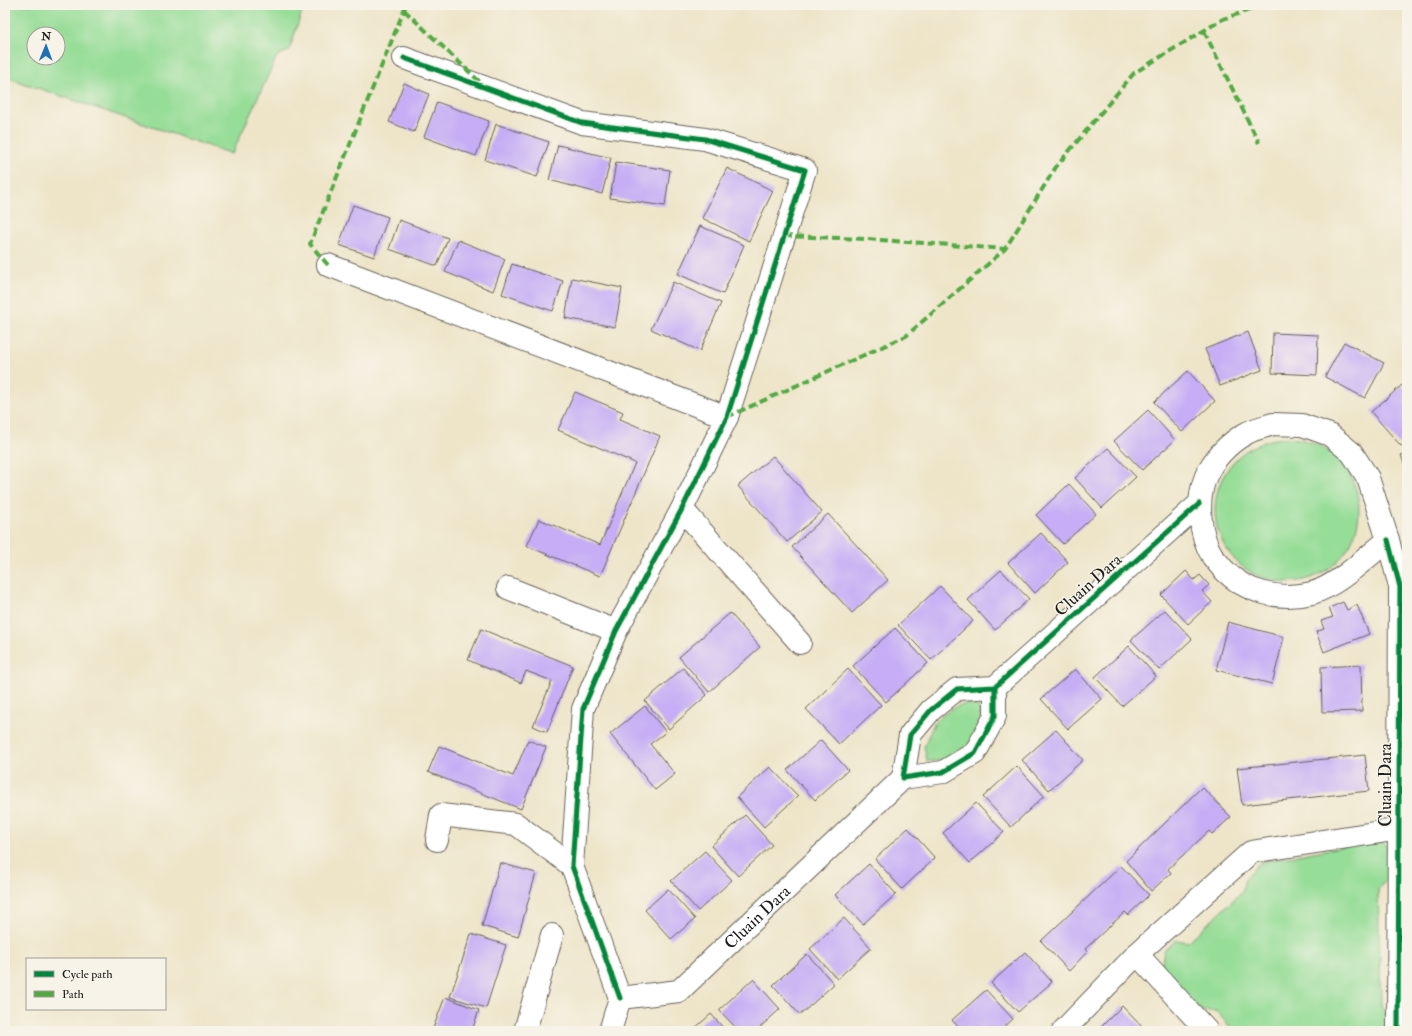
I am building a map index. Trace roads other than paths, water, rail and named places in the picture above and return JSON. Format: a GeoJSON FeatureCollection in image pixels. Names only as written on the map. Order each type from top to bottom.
{"type":"FeatureCollection","features":[{"type":"Feature","properties":{"kind":"street"},"geometry":{"type":"LineString","coordinates":[[404,58],[582,123],[705,139],[805,170],[727,417],[682,509],[616,631],[583,709],[572,866],[620,998],[610,1031]]}},
{"type":"Feature","properties":{"kind":"street"},"geometry":{"type":"LineString","coordinates":[[328,265],[727,417]]}},
{"type":"Feature","properties":{"kind":"street","name":"Cluain Dara"},"geometry":{"type":"LineString","coordinates":[[1388,540],[1338,581],[1313,593],[1285,597],[1257,592],[1232,578],[1213,558],[1202,532],[1199,504],[1206,476],[1222,451],[1245,434],[1273,424],[1302,425],[1330,435],[1352,453],[1368,478],[1388,540],[1400,587],[1398,1031]]}},
{"type":"Feature","properties":{"kind":"street","name":"Cluain Dara"},"geometry":{"type":"LineString","coordinates":[[995,687],[1199,504]]}},
{"type":"Feature","properties":{"kind":"street"},"geometry":{"type":"LineString","coordinates":[[682,509],[800,643]]}},
{"type":"Feature","properties":{"kind":"street"},"geometry":{"type":"LineString","coordinates":[[508,588],[616,631]]}},
{"type":"Feature","properties":{"kind":"street"},"geometry":{"type":"LineString","coordinates":[[995,687],[995,716],[975,753],[943,772],[903,778],[910,735],[931,710],[957,690],[995,687]]}},
{"type":"Feature","properties":{"kind":"street","name":"Cluain Dara"},"geometry":{"type":"LineString","coordinates":[[620,998],[679,991],[903,778]]}},
{"type":"Feature","properties":{"kind":"street"},"geometry":{"type":"LineString","coordinates":[[437,840],[441,815],[516,824],[572,866]]}},
{"type":"Feature","properties":{"kind":"street","name":"Cluain Dara"},"geometry":{"type":"LineString","coordinates":[[1063,1031],[1137,954],[1251,852],[1400,830]]}},
{"type":"Feature","properties":{"kind":"street"},"geometry":{"type":"LineString","coordinates":[[525,1031],[552,934]]}},
{"type":"Feature","properties":{"kind":"street"},"geometry":{"type":"LineString","coordinates":[[1137,954],[1207,1031]]}}]}
